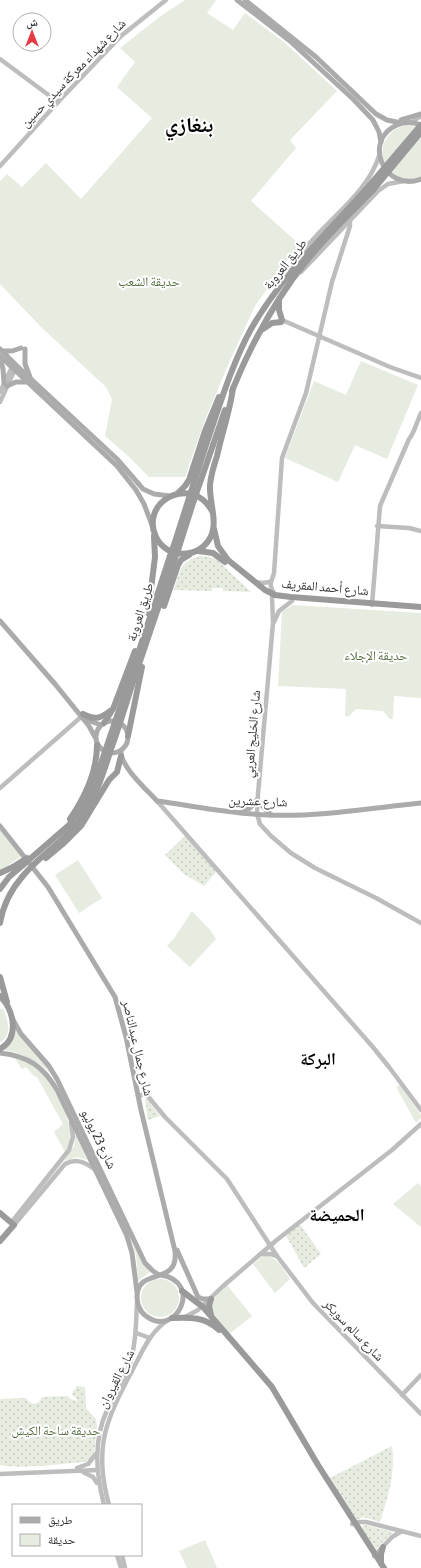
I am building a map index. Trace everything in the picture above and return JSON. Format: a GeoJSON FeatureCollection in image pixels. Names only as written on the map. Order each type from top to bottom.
{"type":"FeatureCollection","features":[{"type":"Feature","properties":{"kind":"highway","name":"طريق العروبة"},"geometry":{"type":"LineString","coordinates":[[373,189],[421,125]]}},
{"type":"Feature","properties":{"kind":"highway","name":"طريق العروبة"},"geometry":{"type":"LineString","coordinates":[[133,675],[210,444],[226,388],[252,329],[263,310],[322,236],[373,189],[421,132]]}},
{"type":"Feature","properties":{"kind":"highway","name":"طريق العروبة"},"geometry":{"type":"LineString","coordinates":[[210,444],[245,360],[292,275]]}},
{"type":"Feature","properties":{"kind":"highway"},"geometry":{"type":"LineString","coordinates":[[259,334],[268,325],[282,321],[279,310],[279,300]]}},
{"type":"Feature","properties":{"kind":"highway"},"geometry":{"type":"LineString","coordinates":[[177,494],[189,480],[211,417],[219,398],[226,388]]}},
{"type":"Feature","properties":{"kind":"highway"},"geometry":{"type":"LineString","coordinates":[[149,628],[160,617],[178,565],[185,557],[208,541],[214,527],[210,489],[211,478],[231,402],[233,388]]}},
{"type":"Feature","properties":{"kind":"highway"},"geometry":{"type":"LineString","coordinates":[[149,628],[155,557],[153,520],[157,508],[170,496],[186,493],[199,498],[207,504],[212,512]]}},
{"type":"Feature","properties":{"kind":"highway","name":"شارع أحمد المقريف"},"geometry":{"type":"LineString","coordinates":[[214,527],[218,546],[222,554],[253,581],[274,596],[421,608]]}},
{"type":"Feature","properties":{"kind":"highway"},"geometry":{"type":"LineString","coordinates":[[154,533],[163,546],[172,552],[182,554],[194,552]]}},
{"type":"Feature","properties":{"kind":"highway","name":"شارع أحمد المقريف"},"geometry":{"type":"LineString","coordinates":[[194,552],[208,552],[217,555],[251,585],[274,596],[292,601],[372,604]]}},
{"type":"Feature","properties":{"kind":"highway"},"geometry":{"type":"LineString","coordinates":[[102,724],[113,709],[132,658],[145,640]]}},
{"type":"Feature","properties":{"kind":"highway"},"geometry":{"type":"LineString","coordinates":[[128,736],[145,640]]}},
{"type":"Feature","properties":{"kind":"highway"},"geometry":{"type":"LineString","coordinates":[[0,890],[9,877],[74,820],[91,792],[133,675]]}},
{"type":"Feature","properties":{"kind":"highway"},"geometry":{"type":"LineString","coordinates":[[0,922],[4,906],[11,892],[22,877],[69,832],[91,802],[102,776],[133,675]]}},
{"type":"Feature","properties":{"kind":"highway"},"geometry":{"type":"LineString","coordinates":[[82,716],[99,718],[113,709]]}},
{"type":"Feature","properties":{"kind":"highway"},"geometry":{"type":"LineString","coordinates":[[60,833],[76,811],[90,781],[96,761],[97,744]]}},
{"type":"Feature","properties":{"kind":"highway"},"geometry":{"type":"LineString","coordinates":[[22,877],[64,843],[81,826],[109,780],[117,772],[121,753]]}},
{"type":"Feature","properties":{"kind":"highway"},"geometry":{"type":"LineString","coordinates":[[0,873],[35,854]]}},
{"type":"Feature","properties":{"kind":"highway"},"geometry":{"type":"LineString","coordinates":[[0,977],[13,1026],[11,1036],[7,1043],[0,1049]]}},
{"type":"Feature","properties":{"kind":"highway"},"geometry":{"type":"LineString","coordinates":[[0,996],[7,1006]]}},
{"type":"Feature","properties":{"kind":"highway"},"geometry":{"type":"LineString","coordinates":[[0,1213],[12,1224]]}},
{"type":"Feature","properties":{"kind":"highway"},"geometry":{"type":"LineString","coordinates":[[0,1235],[12,1224]]}},
{"type":"Feature","properties":{"kind":"highway"},"geometry":{"type":"LineString","coordinates":[[0,1241],[12,1224]]}},
{"type":"Feature","properties":{"kind":"highway"},"geometry":{"type":"LineString","coordinates":[[182,1291],[202,1306],[273,1393],[374,1556],[382,1566]]}},
{"type":"Feature","properties":{"kind":"highway"},"geometry":{"type":"LineString","coordinates":[[210,1298],[209,1306],[212,1319]]}},
{"type":"Feature","properties":{"kind":"highway"},"geometry":{"type":"LineString","coordinates":[[170,1319],[212,1319]]}},
{"type":"Feature","properties":{"kind":"highway"},"geometry":{"type":"LineString","coordinates":[[382,1566],[381,1554],[383,1547]]}},
{"type":"Feature","properties":{"kind":"main road","name":"شارع شهداء معركة سيدي حسين"},"geometry":{"type":"LineString","coordinates":[[0,166],[121,36],[166,0]]}},
{"type":"Feature","properties":{"kind":"main road"},"geometry":{"type":"LineString","coordinates":[[237,0],[290,41],[353,99],[373,120],[378,129],[381,142],[379,156],[369,179],[310,242],[292,266],[292,275],[306,267],[350,220],[373,189],[382,185],[382,179],[377,176],[369,179]]}},
{"type":"Feature","properties":{"kind":"main road"},"geometry":{"type":"LineString","coordinates":[[245,0],[316,57],[376,114],[391,121],[401,123],[412,122],[421,125]]}},
{"type":"Feature","properties":{"kind":"main road"},"geometry":{"type":"LineString","coordinates":[[0,59],[58,102]]}},
{"type":"Feature","properties":{"kind":"main road"},"geometry":{"type":"LineString","coordinates":[[391,121],[403,120],[421,115]]}},
{"type":"Feature","properties":{"kind":"main road"},"geometry":{"type":"LineString","coordinates":[[412,122],[421,115]]}},
{"type":"Feature","properties":{"kind":"main road"},"geometry":{"type":"LineString","coordinates":[[381,142],[389,130],[401,123]]}},
{"type":"Feature","properties":{"kind":"main road"},"geometry":{"type":"LineString","coordinates":[[379,156],[382,165],[389,174],[394,178],[404,181]]}},
{"type":"Feature","properties":{"kind":"main road"},"geometry":{"type":"LineString","coordinates":[[373,189],[388,184],[421,179]]}},
{"type":"Feature","properties":{"kind":"main road"},"geometry":{"type":"LineString","coordinates":[[274,596],[270,582],[274,574],[282,458],[306,393],[317,336],[332,282],[351,224],[350,220]]}},
{"type":"Feature","properties":{"kind":"main road"},"geometry":{"type":"LineString","coordinates":[[282,321],[390,367],[421,378]]}},
{"type":"Feature","properties":{"kind":"main road"},"geometry":{"type":"LineString","coordinates":[[0,353],[23,348],[29,381],[117,459],[143,489],[154,494],[170,496]]}},
{"type":"Feature","properties":{"kind":"main road"},"geometry":{"type":"LineString","coordinates":[[0,353],[109,458],[128,479],[142,499],[153,526]]}},
{"type":"Feature","properties":{"kind":"main road"},"geometry":{"type":"LineString","coordinates":[[0,353],[6,385]]}},
{"type":"Feature","properties":{"kind":"main road"},"geometry":{"type":"LineString","coordinates":[[0,402],[14,367]]}},
{"type":"Feature","properties":{"kind":"main road"},"geometry":{"type":"LineString","coordinates":[[0,392],[6,385],[16,382],[29,381]]}},
{"type":"Feature","properties":{"kind":"main road"},"geometry":{"type":"LineString","coordinates":[[372,604],[380,503],[409,439],[413,434],[414,427],[421,413]]}},
{"type":"Feature","properties":{"kind":"main road"},"geometry":{"type":"LineString","coordinates":[[377,526],[409,528],[421,531]]}},
{"type":"Feature","properties":{"kind":"main road"},"geometry":{"type":"LineString","coordinates":[[253,581],[262,583],[270,582]]}},
{"type":"Feature","properties":{"kind":"main road","name":"شارع الخليج العربي"},"geometry":{"type":"LineString","coordinates":[[274,596],[273,623],[257,800],[257,814],[260,824],[266,832],[291,853],[315,868],[376,898],[421,923]]}},
{"type":"Feature","properties":{"kind":"main road"},"geometry":{"type":"LineString","coordinates":[[273,623],[279,612],[292,601]]}},
{"type":"Feature","properties":{"kind":"main road"},"geometry":{"type":"LineString","coordinates":[[0,621],[82,716],[95,737],[97,744],[105,752],[121,753]]}},
{"type":"Feature","properties":{"kind":"main road"},"geometry":{"type":"LineString","coordinates":[[82,716],[90,721],[102,724],[110,721],[122,725],[128,736],[126,745],[121,753]]}},
{"type":"Feature","properties":{"kind":"main road"},"geometry":{"type":"LineString","coordinates":[[0,788],[31,759],[82,716]]}},
{"type":"Feature","properties":{"kind":"main road"},"geometry":{"type":"LineString","coordinates":[[95,737],[102,724]]}},
{"type":"Feature","properties":{"kind":"main road"},"geometry":{"type":"LineString","coordinates":[[121,753],[136,778],[372,1046],[389,1066],[421,1110]]}},
{"type":"Feature","properties":{"kind":"main road"},"geometry":{"type":"LineString","coordinates":[[240,813],[250,808],[257,800],[271,815]]}},
{"type":"Feature","properties":{"kind":"main road","name":"شارع عشرين"},"geometry":{"type":"LineString","coordinates":[[157,801],[240,813],[271,815],[325,813],[421,803]]}},
{"type":"Feature","properties":{"kind":"main road","name":"شارع جمال عبدالناصر"},"geometry":{"type":"LineString","coordinates":[[0,826],[48,887],[112,991],[117,1004],[137,1088],[136,1097],[174,1245],[176,1262],[169,1272],[161,1275]]}},
{"type":"Feature","properties":{"kind":"main road","name":"شارع 23 يوليو"},"geometry":{"type":"LineString","coordinates":[[11,1016],[21,1034],[54,1073],[145,1263],[153,1271],[161,1275]]}},
{"type":"Feature","properties":{"kind":"main road","name":"شارع 23 يوليو"},"geometry":{"type":"LineString","coordinates":[[0,1053],[12,1054],[26,1059],[44,1072],[57,1090],[128,1240],[132,1253],[137,1297]]}},
{"type":"Feature","properties":{"kind":"main road","name":"شارع سالم سويكر"},"geometry":{"type":"LineString","coordinates":[[136,1097],[146,1094],[165,1117],[227,1179],[277,1256],[322,1313],[421,1414]]}},
{"type":"Feature","properties":{"kind":"main road"},"geometry":{"type":"LineString","coordinates":[[12,1224],[69,1150],[73,1137],[71,1118]]}},
{"type":"Feature","properties":{"kind":"main road"},"geometry":{"type":"LineString","coordinates":[[184,1318],[202,1306],[279,1238],[392,1150],[421,1124]]}},
{"type":"Feature","properties":{"kind":"main road"},"geometry":{"type":"LineString","coordinates":[[12,1224],[65,1164],[81,1161],[95,1170]]}},
{"type":"Feature","properties":{"kind":"main road"},"geometry":{"type":"LineString","coordinates":[[266,1238],[279,1238]]}},
{"type":"Feature","properties":{"kind":"main road"},"geometry":{"type":"LineString","coordinates":[[174,1245],[197,1295],[201,1299],[210,1298]]}},
{"type":"Feature","properties":{"kind":"main road"},"geometry":{"type":"LineString","coordinates":[[260,1255],[267,1253],[277,1256]]}},
{"type":"Feature","properties":{"kind":"main road"},"geometry":{"type":"LineString","coordinates":[[161,1275],[172,1278],[176,1281],[182,1291],[183,1301],[180,1311],[170,1319],[156,1321],[150,1319],[140,1310],[137,1297],[140,1287],[146,1280],[161,1275]]}},
{"type":"Feature","properties":{"kind":"main road","name":"شارع القيروان"},"geometry":{"type":"LineString","coordinates":[[104,1504],[99,1486],[97,1452],[102,1424],[128,1369],[132,1354],[136,1333],[137,1297]]}},
{"type":"Feature","properties":{"kind":"main road","name":"شارع القيروان"},"geometry":{"type":"LineString","coordinates":[[109,1504],[99,1468],[103,1440],[111,1413],[150,1338],[158,1328],[170,1319]]}},
{"type":"Feature","properties":{"kind":"main road"},"geometry":{"type":"LineString","coordinates":[[136,1333],[150,1338]]}},
{"type":"Feature","properties":{"kind":"main road"},"geometry":{"type":"LineString","coordinates":[[402,1395],[421,1375]]}},
{"type":"Feature","properties":{"kind":"main road"},"geometry":{"type":"LineString","coordinates":[[0,1471],[77,1469],[88,1464],[95,1458],[97,1452]]}},
{"type":"Feature","properties":{"kind":"main road"},"geometry":{"type":"LineString","coordinates":[[0,1474],[99,1468]]}},
{"type":"Feature","properties":{"kind":"main road"},"geometry":{"type":"LineString","coordinates":[[77,1469],[93,1477],[99,1486]]}},
{"type":"Feature","properties":{"kind":"main road"},"geometry":{"type":"LineString","coordinates":[[354,1523],[366,1522],[421,1536]]}},
{"type":"Feature","properties":{"kind":"main road"},"geometry":{"type":"LineString","coordinates":[[374,1556],[392,1537],[402,1531]]}},
{"type":"Feature","properties":{"kind":"main road"},"geometry":{"type":"LineString","coordinates":[[117,1556],[121,1568]]}},
{"type":"Feature","properties":{"kind":"main road"},"geometry":{"type":"LineString","coordinates":[[122,1556],[125,1568]]}},
{"type":"Feature","properties":{"kind":"green space","name":"حديقة الشعب"},"geometry":{"type":"Polygon","coordinates":[[[185,0],[216,0],[207,13],[233,30],[245,13],[285,43],[337,91],[290,140],[296,148],[251,201],[299,244],[255,306],[205,420],[185,477],[149,477],[105,436],[112,399],[106,387],[41,327],[0,284],[0,181],[7,174],[22,187],[46,163],[81,199],[152,118],[117,87],[135,62],[120,48],[162,15],[185,0]]]}},
{"type":"Feature","properties":{"kind":"green space"},"geometry":{"type":"Polygon","coordinates":[[[406,125],[421,128],[421,177],[406,179],[398,177],[387,168],[384,161],[383,147],[385,140],[395,129],[406,125]]]}},
{"type":"Feature","properties":{"kind":"green space"},"geometry":{"type":"Polygon","coordinates":[[[361,361],[418,385],[387,459],[355,445],[338,482],[285,458],[314,381],[346,395],[361,361]]]}},
{"type":"Feature","properties":{"kind":"green space"},"geometry":{"type":"Polygon","coordinates":[[[201,556],[210,557],[217,560],[251,592],[223,591],[223,588],[212,588],[212,591],[174,590],[180,572],[185,564],[194,558],[201,556]]]}},
{"type":"Feature","properties":{"kind":"green space","name":"حديقة الإجلاء"},"geometry":{"type":"Polygon","coordinates":[[[293,605],[421,613],[421,698],[394,696],[393,719],[390,719],[383,711],[356,709],[348,717],[345,716],[346,689],[278,686],[282,612],[293,605]]]}},
{"type":"Feature","properties":{"kind":"green space"},"geometry":{"type":"Polygon","coordinates":[[[0,828],[22,856],[0,871],[0,828]]]}},
{"type":"Feature","properties":{"kind":"green space"},"geometry":{"type":"Polygon","coordinates":[[[186,835],[218,870],[204,886],[184,874],[165,855],[186,835]]]}},
{"type":"Feature","properties":{"kind":"green space"},"geometry":{"type":"Polygon","coordinates":[[[78,860],[102,898],[79,913],[55,875],[78,860]]]}},
{"type":"Feature","properties":{"kind":"green space"},"geometry":{"type":"Polygon","coordinates":[[[192,911],[211,931],[216,939],[190,967],[167,946],[175,937],[192,911]]]}},
{"type":"Feature","properties":{"kind":"green space"},"geometry":{"type":"Polygon","coordinates":[[[0,1009],[3,1009],[8,1023],[8,1031],[7,1036],[0,1043],[0,1009]]]}},
{"type":"Feature","properties":{"kind":"green space"},"geometry":{"type":"Polygon","coordinates":[[[17,1030],[52,1073],[51,1074],[29,1058],[17,1053],[3,1050],[12,1042],[17,1030]]]}},
{"type":"Feature","properties":{"kind":"green space"},"geometry":{"type":"Polygon","coordinates":[[[14,1057],[37,1068],[55,1092],[71,1132],[70,1141],[65,1152],[54,1132],[63,1124],[37,1077],[34,1076],[26,1067],[22,1069],[14,1057]]]}},
{"type":"Feature","properties":{"kind":"green space"},"geometry":{"type":"Polygon","coordinates":[[[400,1085],[421,1115],[421,1118],[416,1123],[396,1087],[400,1085]]]}},
{"type":"Feature","properties":{"kind":"green space"},"geometry":{"type":"Polygon","coordinates":[[[145,1099],[147,1099],[160,1116],[148,1120],[145,1099]]]}},
{"type":"Feature","properties":{"kind":"green space"},"geometry":{"type":"Polygon","coordinates":[[[76,1134],[87,1160],[77,1157],[64,1161],[74,1146],[76,1134]]]}},
{"type":"Feature","properties":{"kind":"green space"},"geometry":{"type":"Polygon","coordinates":[[[418,1183],[421,1187],[421,1227],[393,1204],[418,1183]]]}},
{"type":"Feature","properties":{"kind":"green space"},"geometry":{"type":"Polygon","coordinates":[[[299,1223],[321,1254],[304,1268],[285,1234],[299,1223]]]}},
{"type":"Feature","properties":{"kind":"green space"},"geometry":{"type":"Polygon","coordinates":[[[131,1237],[144,1264],[150,1272],[138,1281],[136,1255],[131,1237]]]}},
{"type":"Feature","properties":{"kind":"green space"},"geometry":{"type":"Polygon","coordinates":[[[264,1255],[273,1258],[283,1268],[290,1279],[275,1293],[253,1264],[264,1255]]]}},
{"type":"Feature","properties":{"kind":"green space"},"geometry":{"type":"Polygon","coordinates":[[[156,1279],[164,1279],[174,1284],[178,1291],[178,1305],[174,1312],[164,1317],[156,1317],[146,1312],[144,1309],[141,1302],[141,1294],[146,1284],[149,1282],[156,1279]]]}},
{"type":"Feature","properties":{"kind":"green space"},"geometry":{"type":"Polygon","coordinates":[[[226,1284],[252,1316],[228,1335],[212,1316],[210,1303],[226,1284]]]}},
{"type":"Feature","properties":{"kind":"green space","name":"حديقة ساحة الكيش"},"geometry":{"type":"Polygon","coordinates":[[[76,1386],[85,1387],[86,1408],[96,1419],[97,1426],[94,1453],[91,1458],[85,1462],[43,1466],[0,1465],[0,1399],[26,1398],[29,1402],[34,1404],[39,1402],[42,1397],[68,1396],[70,1399],[77,1401],[77,1399],[72,1395],[73,1391],[76,1389],[76,1386]]]}},
{"type":"Feature","properties":{"kind":"green space"},"geometry":{"type":"Polygon","coordinates":[[[392,1446],[392,1475],[380,1522],[363,1517],[356,1520],[330,1478],[392,1446]]]}},
{"type":"Feature","properties":{"kind":"green space"},"geometry":{"type":"Polygon","coordinates":[[[365,1525],[393,1532],[376,1549],[362,1529],[365,1525]]]}},
{"type":"Feature","properties":{"kind":"green space"},"geometry":{"type":"Polygon","coordinates":[[[205,1540],[217,1568],[187,1568],[179,1551],[205,1540]]]}},
{"type":"Feature","properties":{"kind":"district","name":"بنغازي"},"geometry":{"type":"Point","coordinates":[189,124]}},
{"type":"Feature","properties":{"kind":"district","name":"البركة"},"geometry":{"type":"Point","coordinates":[318,1059]}},
{"type":"Feature","properties":{"kind":"district","name":"الحميضة"},"geometry":{"type":"Point","coordinates":[337,1215]}}]}
